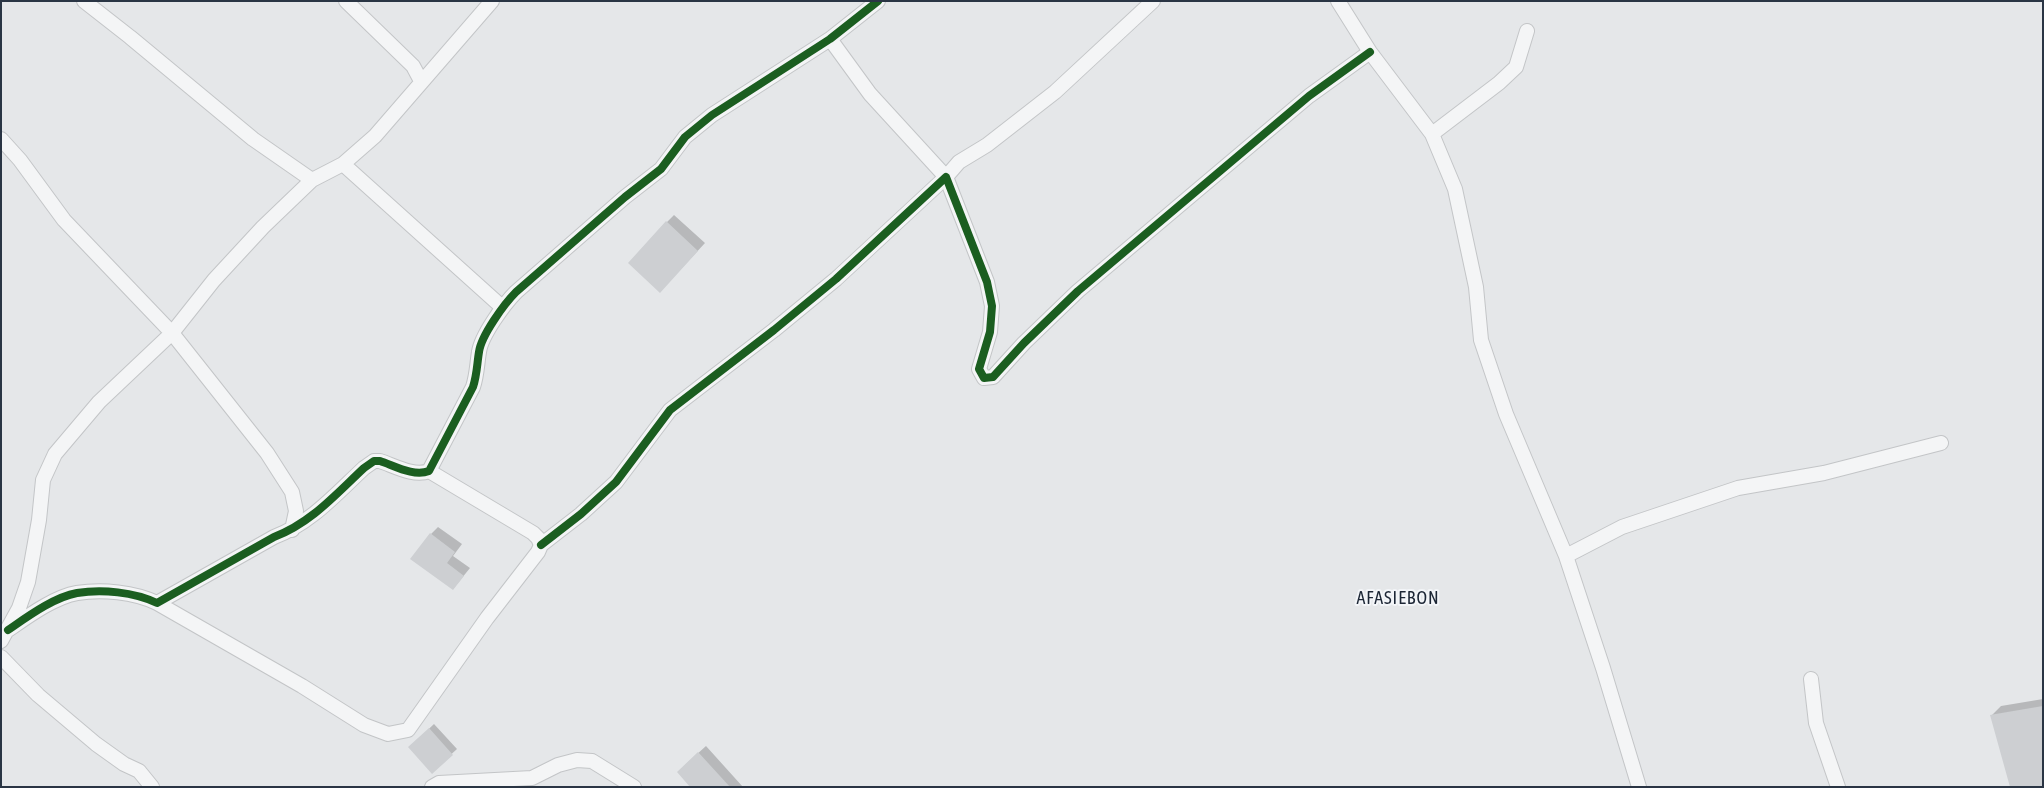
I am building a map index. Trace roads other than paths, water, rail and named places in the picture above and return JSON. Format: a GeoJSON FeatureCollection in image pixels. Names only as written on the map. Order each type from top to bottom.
{"type":"FeatureCollection","features":[{"type":"Feature","properties":{"kind":"street"},"geometry":{"type":"LineString","coordinates":[[84,1],[253,140],[312,180]]}},
{"type":"Feature","properties":{"kind":"street"},"geometry":{"type":"LineString","coordinates":[[346,1],[413,66],[421,81]]}},
{"type":"Feature","properties":{"kind":"street"},"geometry":{"type":"LineString","coordinates":[[5,636],[19,608],[28,582],[39,520],[43,480],[55,454],[99,402],[172,333],[214,280],[263,227],[312,180],[343,164],[375,136],[492,1]]}},
{"type":"Feature","properties":{"kind":"street"},"geometry":{"type":"LineString","coordinates":[[157,602],[306,521],[374,461],[380,461],[415,473],[429,471],[473,387],[476,378],[479,350],[502,306],[552,258],[661,169],[685,137],[712,115],[830,39],[878,1]]}},
{"type":"Feature","properties":{"kind":"street"},"geometry":{"type":"LineString","coordinates":[[5,636],[30,615],[76,593],[112,592],[144,596],[302,686],[364,724],[388,734],[408,730],[487,618],[538,552],[541,545],[581,514],[616,482],[670,410],[774,330],[836,279],[946,177],[959,162],[987,145],[1054,92],[1153,1]]}},
{"type":"Feature","properties":{"kind":"street"},"geometry":{"type":"LineString","coordinates":[[1347,4],[1370,52],[1432,134],[1455,189],[1476,287],[1481,340],[1506,414],[1566,556],[1603,668],[1639,787]]}},
{"type":"Feature","properties":{"kind":"street"},"geometry":{"type":"LineString","coordinates":[[1432,134],[1499,83],[1516,67],[1527,31]]}},
{"type":"Feature","properties":{"kind":"street"},"geometry":{"type":"LineString","coordinates":[[830,39],[870,94],[946,177],[987,282],[992,306],[990,332],[979,369],[984,378],[989,379],[1078,291],[1309,96],[1370,52]]}},
{"type":"Feature","properties":{"kind":"street"},"geometry":{"type":"LineString","coordinates":[[1,139],[20,160],[64,220],[172,333],[267,452],[292,492],[296,511],[292,530]]}},
{"type":"Feature","properties":{"kind":"street"},"geometry":{"type":"LineString","coordinates":[[343,164],[502,306]]}},
{"type":"Feature","properties":{"kind":"street"},"geometry":{"type":"LineString","coordinates":[[1566,556],[1622,527],[1738,488],[1824,472],[1941,442]]}},
{"type":"Feature","properties":{"kind":"street"},"geometry":{"type":"LineString","coordinates":[[429,471],[533,533],[541,545]]}},
{"type":"Feature","properties":{"kind":"street"},"geometry":{"type":"LineString","coordinates":[[1,657],[38,695],[96,744],[124,764],[139,771],[152,787]]}},
{"type":"Feature","properties":{"kind":"street"},"geometry":{"type":"LineString","coordinates":[[1811,679],[1816,723],[1838,787]]}},
{"type":"Feature","properties":{"kind":"street"},"geometry":{"type":"LineString","coordinates":[[432,787],[439,783],[532,778],[558,765],[577,760],[592,761],[634,787]]}},
{"type":"Feature","properties":{"kind":"district","name":"AFASIEBON"},"geometry":{"type":"Point","coordinates":[1398,598]}}]}
